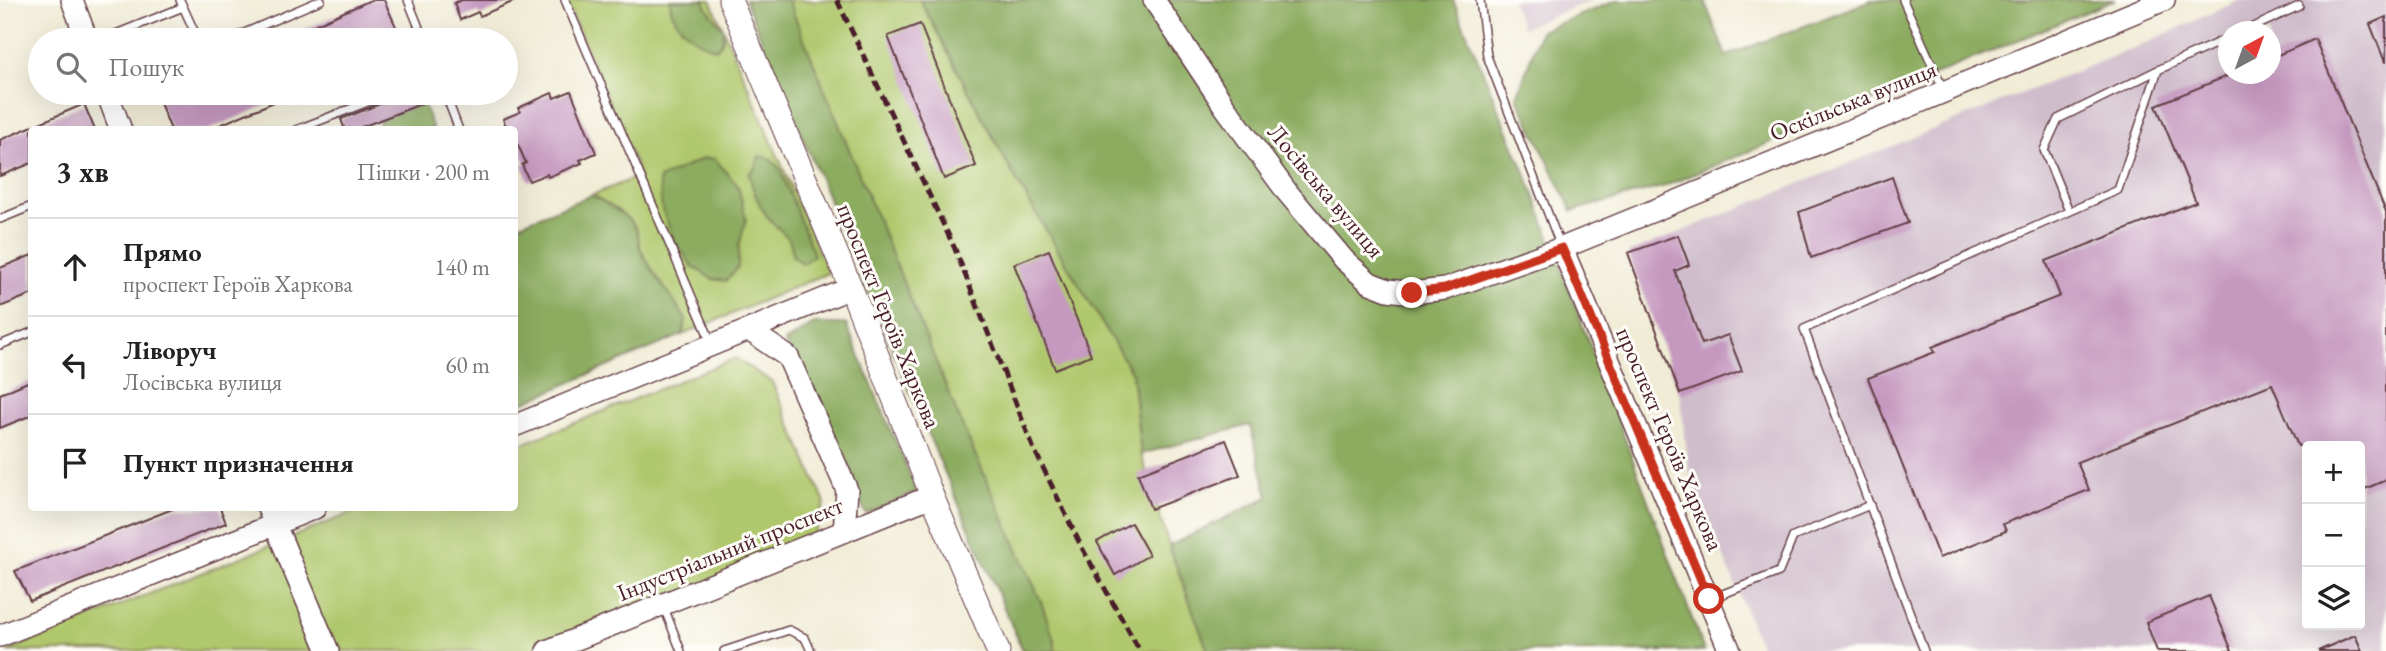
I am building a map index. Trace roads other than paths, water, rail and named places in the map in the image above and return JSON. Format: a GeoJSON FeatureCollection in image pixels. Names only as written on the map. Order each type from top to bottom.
{"type":"FeatureCollection","features":[{"type":"Feature","properties":{"kind":"main road","name":"проспект Героїв Харкова"},"geometry":{"type":"LineString","coordinates":[[730,0],[851,288],[932,496],[998,651]]}},
{"type":"Feature","properties":{"kind":"street"},"geometry":{"type":"LineString","coordinates":[[72,0],[83,28]]}},
{"type":"Feature","properties":{"kind":"street","name":"Лосівська вулиця"},"geometry":{"type":"LineString","coordinates":[[1154,0],[1225,107],[1287,192],[1344,260],[1370,283],[1388,290],[1412,293],[1445,289],[1562,248]]}},
{"type":"Feature","properties":{"kind":"street","name":"Оскільська вулиця"},"geometry":{"type":"LineString","coordinates":[[1562,248],[2164,0]]}},
{"type":"Feature","properties":{"kind":"street"},"geometry":{"type":"LineString","coordinates":[[112,105],[119,126]]}},
{"type":"Feature","properties":{"kind":"street","name":"проспект Героїв Харкова"},"geometry":{"type":"LineString","coordinates":[[1562,248],[1730,651]]}},
{"type":"Feature","properties":{"kind":"street"},"geometry":{"type":"LineString","coordinates":[[518,424],[851,288]]}},
{"type":"Feature","properties":{"kind":"street"},"geometry":{"type":"LineString","coordinates":[[749,330],[788,357],[847,490],[844,532]]}},
{"type":"Feature","properties":{"kind":"street","name":"Індустріальний проспект"},"geometry":{"type":"LineString","coordinates":[[547,651],[932,496]]}},
{"type":"Feature","properties":{"kind":"street"},"geometry":{"type":"LineString","coordinates":[[0,636],[272,516],[299,511]]}},
{"type":"Feature","properties":{"kind":"street"},"geometry":{"type":"LineString","coordinates":[[272,516],[328,651]]}},
{"type":"Feature","properties":{"kind":"lane"},"geometry":{"type":"LineString","coordinates":[[256,28],[321,0]]}},
{"type":"Feature","properties":{"kind":"lane"},"geometry":{"type":"LineString","coordinates":[[408,0],[419,28]]}},
{"type":"Feature","properties":{"kind":"lane"},"geometry":{"type":"LineString","coordinates":[[565,0],[712,345]]}},
{"type":"Feature","properties":{"kind":"lane"},"geometry":{"type":"LineString","coordinates":[[1480,0],[1487,56],[1562,248]]}},
{"type":"Feature","properties":{"kind":"lane"},"geometry":{"type":"LineString","coordinates":[[1903,0],[1944,92]]}},
{"type":"Feature","properties":{"kind":"lane"},"geometry":{"type":"LineString","coordinates":[[127,28],[182,3],[193,28]]}},
{"type":"Feature","properties":{"kind":"lane"},"geometry":{"type":"LineString","coordinates":[[2267,21],[2299,6]]}},
{"type":"Feature","properties":{"kind":"lane"},"geometry":{"type":"LineString","coordinates":[[2069,211],[2044,150],[2058,118],[2218,43]]}},
{"type":"Feature","properties":{"kind":"lane"},"geometry":{"type":"LineString","coordinates":[[1924,651],[1804,329],[2118,190],[2158,70]]}},
{"type":"Feature","properties":{"kind":"lane"},"geometry":{"type":"LineString","coordinates":[[306,126],[360,105]]}},
{"type":"Feature","properties":{"kind":"lane"},"geometry":{"type":"LineString","coordinates":[[450,105],[457,126]]}},
{"type":"Feature","properties":{"kind":"lane"},"geometry":{"type":"LineString","coordinates":[[318,121],[320,126]]}},
{"type":"Feature","properties":{"kind":"lane"},"geometry":{"type":"LineString","coordinates":[[0,219],[28,208]]}},
{"type":"Feature","properties":{"kind":"lane"},"geometry":{"type":"LineString","coordinates":[[0,345],[28,334]]}},
{"type":"Feature","properties":{"kind":"lane"},"geometry":{"type":"LineString","coordinates":[[1709,599],[1779,572],[1793,537],[1870,505]]}},
{"type":"Feature","properties":{"kind":"lane"},"geometry":{"type":"LineString","coordinates":[[663,605],[681,651]]}},
{"type":"Feature","properties":{"kind":"lane"},"geometry":{"type":"LineString","coordinates":[[724,651],[789,630],[806,638],[811,651]]}},
{"type":"Feature","properties":{"kind":"railway"},"geometry":{"type":"LineString","coordinates":[[837,0],[955,249],[1033,447],[1081,546],[1140,651]]}}]}
